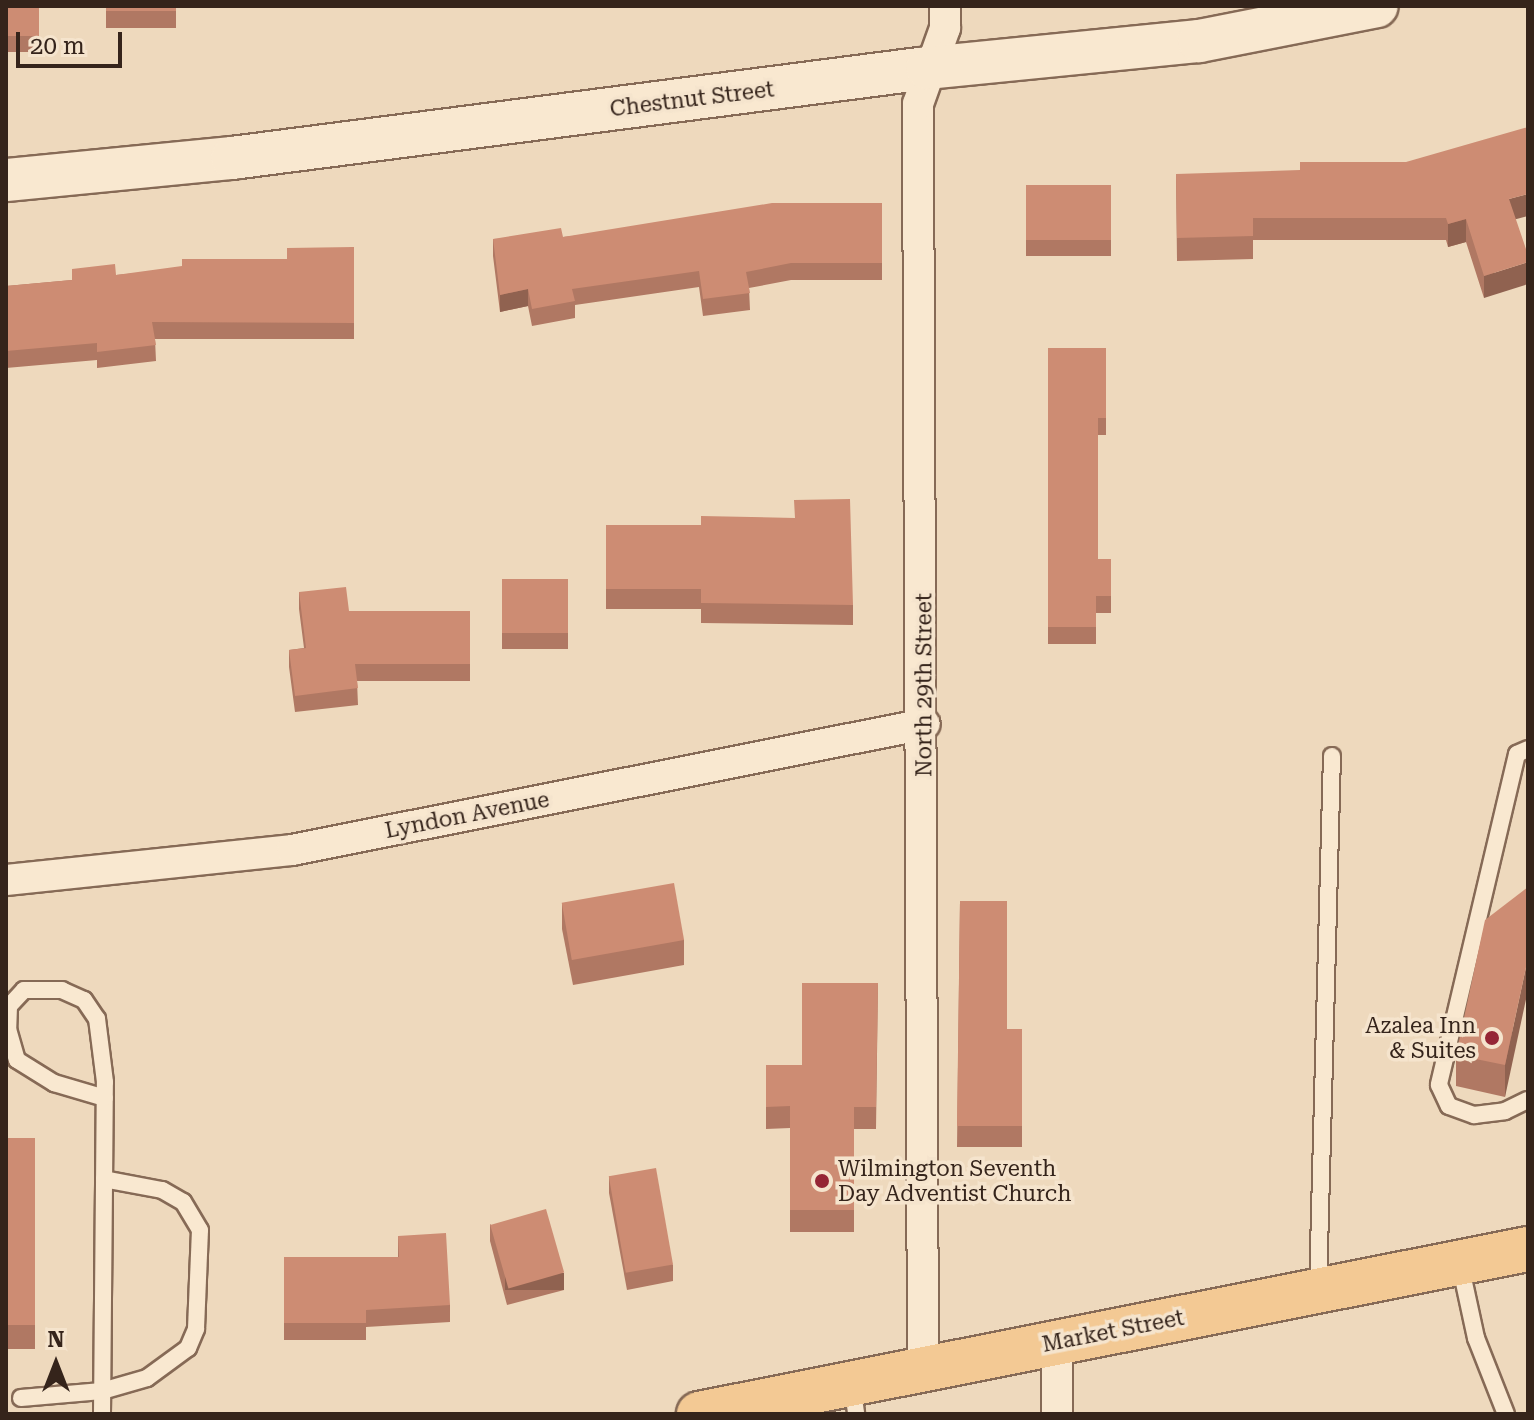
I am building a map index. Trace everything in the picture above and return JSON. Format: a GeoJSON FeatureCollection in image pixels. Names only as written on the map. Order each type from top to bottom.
{"type":"FeatureCollection","features":[{"type":"Feature","properties":{"kind":"main road","name":"Market Street"},"geometry":{"type":"LineString","coordinates":[[699,1414],[854,1399],[923,1369],[1528,1249]]}},
{"type":"Feature","properties":{"kind":"street","name":"North 29th Street"},"geometry":{"type":"LineString","coordinates":[[923,1369],[925,724],[918,104],[927,68],[945,28],[945,6]]}},
{"type":"Feature","properties":{"kind":"street","name":"Chestnut Street"},"geometry":{"type":"LineString","coordinates":[[6,180],[232,158],[927,68],[1199,41],[1377,6]]}},
{"type":"Feature","properties":{"kind":"street","name":"Lyndon Avenue"},"geometry":{"type":"LineString","coordinates":[[6,880],[292,850],[925,724]]}},
{"type":"Feature","properties":{"kind":"street"},"geometry":{"type":"LineString","coordinates":[[1057,1342],[1057,1414]]}},
{"type":"Feature","properties":{"kind":"lane"},"geometry":{"type":"LineString","coordinates":[[1528,749],[1517,754],[1439,1085],[1449,1106],[1474,1115],[1505,1111],[1528,1100]]}},
{"type":"Feature","properties":{"kind":"lane"},"geometry":{"type":"LineString","coordinates":[[1318,1290],[1332,756]]}},
{"type":"Feature","properties":{"kind":"lane"},"geometry":{"type":"LineString","coordinates":[[102,1414],[105,1098],[97,1019],[84,1000],[62,990],[24,990],[9,1006],[8,1029],[17,1060],[54,1083],[105,1098]]}},
{"type":"Feature","properties":{"kind":"lane"},"geometry":{"type":"LineString","coordinates":[[21,1398],[102,1391],[147,1378],[188,1348],[196,1329],[200,1230],[183,1202],[162,1190],[104,1179]]}},
{"type":"Feature","properties":{"kind":"lane"},"geometry":{"type":"LineString","coordinates":[[1460,1262],[1476,1338],[1506,1414]]}},
{"type":"Feature","properties":{"kind":"building"},"geometry":{"type":"Polygon","coordinates":[[[6,6],[39,6],[39,36],[6,36],[6,6]]]}},
{"type":"Feature","properties":{"kind":"building"},"geometry":{"type":"Polygon","coordinates":[[[106,6],[176,6],[176,11],[106,11],[106,6]]]}},
{"type":"Feature","properties":{"kind":"building"},"geometry":{"type":"Polygon","coordinates":[[[1528,127],[1528,194],[1509,199],[1528,262],[1484,276],[1466,219],[1448,224],[1446,218],[1253,218],[1253,236],[1177,238],[1176,174],[1300,170],[1300,162],[1406,162],[1528,127]]]}},
{"type":"Feature","properties":{"kind":"building"},"geometry":{"type":"Polygon","coordinates":[[[1026,185],[1111,185],[1111,240],[1026,240],[1026,185]]]}},
{"type":"Feature","properties":{"kind":"building"},"geometry":{"type":"Polygon","coordinates":[[[772,203],[882,203],[882,263],[791,263],[746,272],[750,293],[703,299],[699,271],[572,289],[575,301],[532,309],[528,289],[500,295],[493,239],[561,228],[563,237],[772,203]]]}},
{"type":"Feature","properties":{"kind":"building"},"geometry":{"type":"Polygon","coordinates":[[[354,247],[354,323],[152,322],[156,345],[97,352],[97,343],[6,351],[6,286],[72,280],[72,269],[115,264],[116,275],[182,266],[182,259],[287,259],[287,248],[354,247]]]}},
{"type":"Feature","properties":{"kind":"building"},"geometry":{"type":"Polygon","coordinates":[[[1048,348],[1106,348],[1106,418],[1098,418],[1098,559],[1111,559],[1111,596],[1096,596],[1096,627],[1048,627],[1048,348]]]}},
{"type":"Feature","properties":{"kind":"building"},"geometry":{"type":"Polygon","coordinates":[[[850,499],[853,605],[701,603],[701,589],[606,589],[606,525],[701,525],[701,516],[795,518],[794,500],[850,499]]]}},
{"type":"Feature","properties":{"kind":"building"},"geometry":{"type":"Polygon","coordinates":[[[502,579],[568,579],[568,633],[502,633],[502,579]]]}},
{"type":"Feature","properties":{"kind":"building"},"geometry":{"type":"Polygon","coordinates":[[[346,587],[349,611],[470,611],[470,664],[355,664],[358,688],[295,696],[289,650],[306,648],[299,592],[346,587]]]}},
{"type":"Feature","properties":{"kind":"building"},"geometry":{"type":"Polygon","coordinates":[[[674,883],[684,940],[572,960],[562,903],[674,883]]]}},
{"type":"Feature","properties":{"kind":"building","name":"Azalea Inn & Suites"},"geometry":{"type":"Polygon","coordinates":[[[1528,887],[1528,958],[1505,1065],[1456,1055],[1485,920],[1528,887]]]}},
{"type":"Feature","properties":{"kind":"building"},"geometry":{"type":"Polygon","coordinates":[[[960,901],[1007,901],[1007,1029],[1022,1029],[1022,1126],[957,1126],[960,901]]]}},
{"type":"Feature","properties":{"kind":"building"},"geometry":{"type":"Polygon","coordinates":[[[802,983],[878,983],[876,1107],[854,1107],[854,1210],[790,1210],[790,1106],[766,1107],[766,1065],[802,1065],[802,983]]]}},
{"type":"Feature","properties":{"kind":"building"},"geometry":{"type":"Polygon","coordinates":[[[6,1138],[35,1138],[35,1325],[6,1325],[6,1138]]]}},
{"type":"Feature","properties":{"kind":"building"},"geometry":{"type":"Polygon","coordinates":[[[656,1168],[673,1265],[626,1273],[609,1176],[656,1168]]]}},
{"type":"Feature","properties":{"kind":"building"},"geometry":{"type":"Polygon","coordinates":[[[546,1209],[564,1272],[508,1288],[490,1225],[546,1209]]]}},
{"type":"Feature","properties":{"kind":"building"},"geometry":{"type":"Polygon","coordinates":[[[446,1233],[450,1305],[366,1310],[366,1323],[284,1323],[284,1257],[399,1257],[398,1236],[446,1233]]]}},
{"type":"Feature","properties":{"kind":"place","name":"Azalea Inn & Suites"},"geometry":{"type":"Point","coordinates":[1492,1038]}},
{"type":"Feature","properties":{"kind":"place","name":"Wilmington Seventh Day Adventist Church"},"geometry":{"type":"Point","coordinates":[822,1181]}}]}
